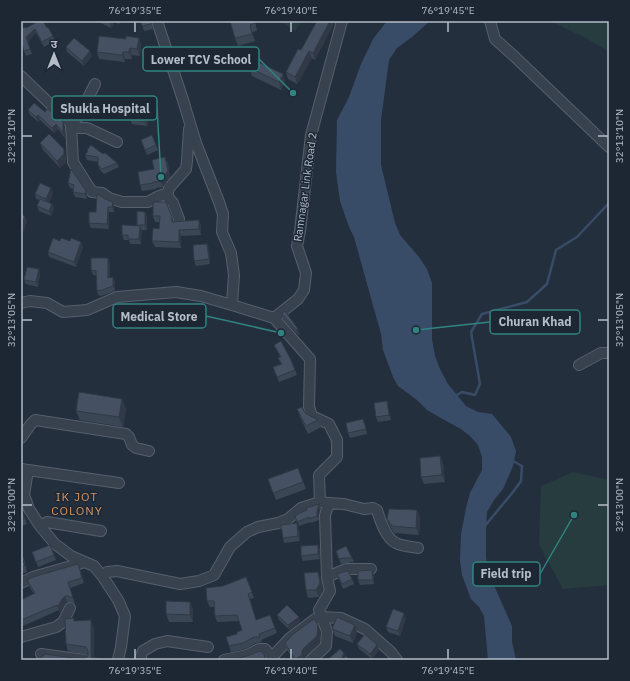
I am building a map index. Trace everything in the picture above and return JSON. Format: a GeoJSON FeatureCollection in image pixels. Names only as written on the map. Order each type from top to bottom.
{"type":"FeatureCollection","features":[{"type":"Feature","properties":{"kind":"street"},"geometry":{"type":"LineString","coordinates":[[157,21],[196,143],[223,214],[222,232],[231,254],[234,276],[232,305]]}},
{"type":"Feature","properties":{"kind":"street","name":"Ramnagar Link Road 2"},"geometry":{"type":"LineString","coordinates":[[274,318],[298,300],[304,290],[306,274],[297,246],[311,135],[342,21]]}},
{"type":"Feature","properties":{"kind":"street"},"geometry":{"type":"LineString","coordinates":[[490,21],[494,39],[515,57],[609,147]]}},
{"type":"Feature","properties":{"kind":"street"},"geometry":{"type":"LineString","coordinates":[[21,76],[71,126],[87,128],[117,142]]}},
{"type":"Feature","properties":{"kind":"street"},"geometry":{"type":"LineString","coordinates":[[95,84],[79,116],[71,126],[73,162],[92,192],[102,192],[109,198],[122,202],[148,202],[168,193]]}},
{"type":"Feature","properties":{"kind":"street"},"geometry":{"type":"LineString","coordinates":[[179,219],[173,203],[167,196],[169,188],[186,169],[188,154],[188,119]]}},
{"type":"Feature","properties":{"kind":"street"},"geometry":{"type":"LineString","coordinates":[[21,303],[30,301],[47,303],[63,312],[87,310],[117,297],[176,292],[201,296],[274,318],[310,359],[309,407],[312,416],[329,424],[337,440],[337,457],[319,475],[325,503],[327,577],[330,591],[319,610],[327,631],[326,646],[311,660]]}},
{"type":"Feature","properties":{"kind":"street"},"geometry":{"type":"LineString","coordinates":[[579,365],[602,353],[609,353]]}},
{"type":"Feature","properties":{"kind":"street"},"geometry":{"type":"LineString","coordinates":[[21,438],[35,420],[126,434],[132,445],[136,448],[149,451]]}},
{"type":"Feature","properties":{"kind":"street"},"geometry":{"type":"LineString","coordinates":[[118,660],[125,616],[118,600],[94,566],[71,556],[54,544],[29,509],[24,495],[25,470],[119,483]]}},
{"type":"Feature","properties":{"kind":"street"},"geometry":{"type":"LineString","coordinates":[[103,577],[107,572],[117,571],[180,584],[199,581],[214,575],[230,547],[247,532],[258,527],[278,523],[288,519],[301,508],[325,503],[344,504],[364,509],[373,508],[378,510],[380,521],[387,535],[395,543],[418,548]]}},
{"type":"Feature","properties":{"kind":"street"},"geometry":{"type":"LineString","coordinates":[[40,526],[47,522],[101,531]]}},
{"type":"Feature","properties":{"kind":"street"},"geometry":{"type":"LineString","coordinates":[[21,583],[33,577],[85,562]]}},
{"type":"Feature","properties":{"kind":"street"},"geometry":{"type":"LineString","coordinates":[[327,577],[346,569],[371,569]]}},
{"type":"Feature","properties":{"kind":"street"},"geometry":{"type":"LineString","coordinates":[[21,637],[56,627],[63,622],[70,608]]}},
{"type":"Feature","properties":{"kind":"street"},"geometry":{"type":"LineString","coordinates":[[224,660],[246,655],[259,649],[265,649],[272,658],[290,638],[315,620],[322,617],[341,618],[365,629],[391,652],[397,660]]}},
{"type":"Feature","properties":{"kind":"street"},"geometry":{"type":"LineString","coordinates":[[140,660],[143,651],[155,644],[167,642],[208,647]]}},
{"type":"Feature","properties":{"kind":"street"},"geometry":{"type":"LineString","coordinates":[[41,654],[85,660]]}},
{"type":"Feature","properties":{"kind":"green space"},"geometry":{"type":"Polygon","coordinates":[[[280,21],[302,21],[295,31],[280,21]]]}},
{"type":"Feature","properties":{"kind":"green space"},"geometry":{"type":"Polygon","coordinates":[[[550,21],[609,21],[609,52],[588,39],[550,21]]]}},
{"type":"Feature","properties":{"kind":"green space"},"geometry":{"type":"Polygon","coordinates":[[[573,472],[609,480],[609,585],[563,589],[539,545],[541,486],[573,472]]]}},
{"type":"Feature","properties":{"kind":"water"},"geometry":{"type":"Polygon","coordinates":[[[387,21],[430,21],[397,48],[389,60],[381,120],[381,165],[395,223],[400,235],[427,269],[432,283],[432,339],[435,356],[440,369],[448,384],[466,406],[478,412],[492,414],[511,437],[516,451],[513,466],[503,489],[487,512],[486,557],[488,572],[512,626],[512,642],[516,660],[488,660],[484,616],[479,607],[471,599],[462,575],[460,561],[461,534],[470,493],[482,470],[482,457],[478,445],[461,429],[427,410],[417,400],[398,386],[383,350],[381,334],[354,237],[340,201],[336,172],[337,120],[349,97],[361,64],[373,39],[387,21]]]}},
{"type":"Feature","properties":{"kind":"building"},"geometry":{"type":"Polygon","coordinates":[[[39,21],[43,21],[53,36],[42,42],[35,29],[26,37],[30,49],[24,51],[21,43],[21,30],[24,27],[26,28],[39,21]]]}},
{"type":"Feature","properties":{"kind":"building"},"geometry":{"type":"Polygon","coordinates":[[[141,21],[150,21],[151,24],[142,26],[141,21]]]}},
{"type":"Feature","properties":{"kind":"building"},"geometry":{"type":"Polygon","coordinates":[[[230,21],[254,21],[255,23],[250,25],[252,34],[235,38],[230,21]]]}},
{"type":"Feature","properties":{"kind":"building"},"geometry":{"type":"Polygon","coordinates":[[[317,21],[330,21],[313,53],[309,51],[295,77],[286,72],[298,49],[301,50],[317,21]]]}},
{"type":"Feature","properties":{"kind":"building"},"geometry":{"type":"Polygon","coordinates":[[[99,36],[126,39],[126,36],[139,38],[137,49],[130,48],[129,52],[123,52],[122,55],[97,52],[99,36]]]}},
{"type":"Feature","properties":{"kind":"building"},"geometry":{"type":"Polygon","coordinates":[[[74,38],[90,51],[82,61],[66,47],[74,38]]]}},
{"type":"Feature","properties":{"kind":"building"},"geometry":{"type":"Polygon","coordinates":[[[254,60],[283,74],[279,82],[250,68],[254,60]]]}},
{"type":"Feature","properties":{"kind":"building"},"geometry":{"type":"Polygon","coordinates":[[[123,100],[148,103],[145,122],[130,119],[132,108],[122,106],[123,100]]]}},
{"type":"Feature","properties":{"kind":"building"},"geometry":{"type":"Polygon","coordinates":[[[34,103],[45,112],[47,109],[63,122],[63,133],[56,124],[52,128],[38,115],[36,117],[28,110],[34,103]]]}},
{"type":"Feature","properties":{"kind":"building"},"geometry":{"type":"Polygon","coordinates":[[[49,134],[64,149],[64,154],[57,161],[40,143],[49,134]]]}},
{"type":"Feature","properties":{"kind":"building"},"geometry":{"type":"Polygon","coordinates":[[[152,135],[156,145],[145,150],[141,140],[152,135]]]}},
{"type":"Feature","properties":{"kind":"building"},"geometry":{"type":"Polygon","coordinates":[[[91,145],[103,154],[105,153],[117,163],[102,169],[98,165],[98,157],[85,155],[91,145]]]}},
{"type":"Feature","properties":{"kind":"building"},"geometry":{"type":"Polygon","coordinates":[[[165,157],[168,171],[160,181],[140,185],[138,172],[154,169],[152,160],[165,157]]]}},
{"type":"Feature","properties":{"kind":"building"},"geometry":{"type":"Polygon","coordinates":[[[71,169],[86,191],[85,194],[73,192],[74,185],[68,183],[71,169]]]}},
{"type":"Feature","properties":{"kind":"building"},"geometry":{"type":"Polygon","coordinates":[[[40,183],[51,188],[46,199],[35,194],[40,183]]]}},
{"type":"Feature","properties":{"kind":"building"},"geometry":{"type":"Polygon","coordinates":[[[97,195],[113,202],[112,207],[108,207],[107,224],[89,223],[89,212],[96,212],[97,195]]]}},
{"type":"Feature","properties":{"kind":"building"},"geometry":{"type":"Polygon","coordinates":[[[40,199],[52,204],[49,211],[37,206],[40,199]]]}},
{"type":"Feature","properties":{"kind":"building"},"geometry":{"type":"Polygon","coordinates":[[[153,202],[166,202],[172,217],[172,222],[199,220],[199,229],[179,230],[179,242],[152,241],[153,228],[159,229],[160,216],[153,216],[153,202]]]}},
{"type":"Feature","properties":{"kind":"building"},"geometry":{"type":"Polygon","coordinates":[[[137,211],[145,212],[145,225],[137,225],[137,211]]]}},
{"type":"Feature","properties":{"kind":"building"},"geometry":{"type":"Polygon","coordinates":[[[21,215],[25,216],[21,227],[21,215]]]}},
{"type":"Feature","properties":{"kind":"building"},"geometry":{"type":"Polygon","coordinates":[[[122,225],[140,226],[139,239],[128,239],[128,235],[122,235],[122,225]]]}},
{"type":"Feature","properties":{"kind":"building"},"geometry":{"type":"Polygon","coordinates":[[[53,238],[60,241],[61,238],[70,241],[71,238],[81,242],[74,262],[48,252],[53,238]]]}},
{"type":"Feature","properties":{"kind":"building"},"geometry":{"type":"Polygon","coordinates":[[[207,244],[209,259],[194,261],[193,245],[207,244]]]}},
{"type":"Feature","properties":{"kind":"building"},"geometry":{"type":"Polygon","coordinates":[[[91,258],[108,258],[108,278],[113,277],[113,286],[97,291],[96,271],[91,270],[91,258]]]}},
{"type":"Feature","properties":{"kind":"building"},"geometry":{"type":"Polygon","coordinates":[[[27,267],[39,269],[36,282],[24,280],[27,267]]]}},
{"type":"Feature","properties":{"kind":"building"},"geometry":{"type":"Polygon","coordinates":[[[285,311],[298,329],[296,330],[282,314],[285,311]]]}},
{"type":"Feature","properties":{"kind":"building"},"geometry":{"type":"Polygon","coordinates":[[[281,341],[295,370],[277,377],[273,367],[282,364],[278,358],[281,357],[274,345],[281,341]]]}},
{"type":"Feature","properties":{"kind":"building"},"geometry":{"type":"Polygon","coordinates":[[[79,392],[122,399],[119,417],[76,411],[79,392]]]}},
{"type":"Feature","properties":{"kind":"building"},"geometry":{"type":"Polygon","coordinates":[[[387,401],[389,415],[376,417],[374,403],[387,401]]]}},
{"type":"Feature","properties":{"kind":"building"},"geometry":{"type":"Polygon","coordinates":[[[302,407],[305,413],[318,420],[306,426],[297,409],[302,407]]]}},
{"type":"Feature","properties":{"kind":"building"},"geometry":{"type":"Polygon","coordinates":[[[363,419],[366,429],[348,433],[346,423],[363,419]]]}},
{"type":"Feature","properties":{"kind":"building"},"geometry":{"type":"Polygon","coordinates":[[[440,456],[442,475],[421,477],[420,458],[440,456]]]}},
{"type":"Feature","properties":{"kind":"building"},"geometry":{"type":"Polygon","coordinates":[[[298,468],[303,482],[273,493],[268,479],[298,468]]]}},
{"type":"Feature","properties":{"kind":"building"},"geometry":{"type":"Polygon","coordinates":[[[319,504],[317,516],[309,519],[309,517],[297,522],[295,516],[307,510],[306,508],[319,504]]]}},
{"type":"Feature","properties":{"kind":"building"},"geometry":{"type":"Polygon","coordinates":[[[389,509],[417,510],[416,528],[392,526],[387,519],[389,509]]]}},
{"type":"Feature","properties":{"kind":"building"},"geometry":{"type":"Polygon","coordinates":[[[21,511],[24,518],[21,519],[21,511]]]}},
{"type":"Feature","properties":{"kind":"building"},"geometry":{"type":"Polygon","coordinates":[[[297,523],[298,536],[283,538],[281,525],[297,523]]]}},
{"type":"Feature","properties":{"kind":"building"},"geometry":{"type":"Polygon","coordinates":[[[50,545],[54,555],[36,562],[32,552],[50,545]]]}},
{"type":"Feature","properties":{"kind":"building"},"geometry":{"type":"Polygon","coordinates":[[[318,545],[318,554],[301,556],[301,546],[318,545]]]}},
{"type":"Feature","properties":{"kind":"building"},"geometry":{"type":"Polygon","coordinates":[[[346,546],[352,558],[339,559],[336,551],[346,546]]]}},
{"type":"Feature","properties":{"kind":"building"},"geometry":{"type":"Polygon","coordinates":[[[21,554],[25,566],[21,567],[21,554]]]}},
{"type":"Feature","properties":{"kind":"building"},"geometry":{"type":"Polygon","coordinates":[[[78,564],[82,578],[68,582],[73,598],[65,596],[58,607],[57,605],[21,620],[21,600],[35,593],[27,580],[78,564]]]}},
{"type":"Feature","properties":{"kind":"building"},"geometry":{"type":"Polygon","coordinates":[[[372,570],[373,580],[358,580],[358,571],[372,570]]]}},
{"type":"Feature","properties":{"kind":"building"},"geometry":{"type":"Polygon","coordinates":[[[348,571],[352,579],[342,584],[337,574],[348,571]]]}},
{"type":"Feature","properties":{"kind":"building"},"geometry":{"type":"Polygon","coordinates":[[[318,572],[320,583],[316,590],[306,590],[304,573],[318,572]]]}},
{"type":"Feature","properties":{"kind":"building"},"geometry":{"type":"Polygon","coordinates":[[[246,577],[252,592],[248,594],[256,620],[270,615],[275,628],[259,634],[260,637],[254,637],[243,643],[229,646],[226,637],[237,634],[237,632],[242,630],[237,615],[215,616],[214,601],[207,601],[206,588],[223,586],[246,577]]]}},
{"type":"Feature","properties":{"kind":"building"},"geometry":{"type":"Polygon","coordinates":[[[166,601],[190,602],[190,615],[166,614],[166,601]]]}},
{"type":"Feature","properties":{"kind":"building"},"geometry":{"type":"Polygon","coordinates":[[[287,605],[299,617],[288,625],[277,615],[287,605]]]}},
{"type":"Feature","properties":{"kind":"building"},"geometry":{"type":"Polygon","coordinates":[[[393,609],[404,613],[398,631],[386,627],[393,609]]]}},
{"type":"Feature","properties":{"kind":"building"},"geometry":{"type":"Polygon","coordinates":[[[337,617],[355,625],[350,636],[332,629],[337,617]]]}},
{"type":"Feature","properties":{"kind":"building"},"geometry":{"type":"Polygon","coordinates":[[[74,618],[74,621],[91,620],[91,657],[102,660],[41,660],[41,656],[44,656],[44,654],[81,659],[88,656],[86,647],[66,644],[65,619],[74,618]]]}},
{"type":"Feature","properties":{"kind":"building"},"geometry":{"type":"Polygon","coordinates":[[[314,619],[318,625],[317,636],[304,648],[302,655],[295,659],[285,643],[292,635],[314,619]]]}},
{"type":"Feature","properties":{"kind":"building"},"geometry":{"type":"Polygon","coordinates":[[[365,634],[377,645],[370,654],[357,644],[365,634]]]}},
{"type":"Feature","properties":{"kind":"building"},"geometry":{"type":"Polygon","coordinates":[[[340,649],[344,653],[341,660],[327,660],[340,649]]]}},
{"type":"Feature","properties":{"kind":"building"},"geometry":{"type":"Polygon","coordinates":[[[260,651],[264,654],[265,659],[267,660],[230,660],[247,656],[260,651]]]}},
{"type":"Feature","properties":{"kind":"building"},"geometry":{"type":"Polygon","coordinates":[[[346,656],[350,660],[343,660],[346,656]]]}},
{"type":"Feature","properties":{"kind":"waterway"},"geometry":{"type":"LineString","coordinates":[[455,396],[462,392],[475,395],[480,384],[471,332],[482,314],[527,302],[547,284],[556,250],[577,237],[609,203]]}},
{"type":"Feature","properties":{"kind":"waterway"},"geometry":{"type":"LineString","coordinates":[[484,527],[521,481],[522,466],[511,460]]}},
{"type":"Feature","properties":{"kind":"place","name":"Lower TCV School"},"geometry":{"type":"Point","coordinates":[293,93]}},
{"type":"Feature","properties":{"kind":"place","name":"Shukla Hospital"},"geometry":{"type":"Point","coordinates":[161,177]}},
{"type":"Feature","properties":{"kind":"place","name":"Churan Khad"},"geometry":{"type":"Point","coordinates":[416,330]}},
{"type":"Feature","properties":{"kind":"place","name":"Medical Store"},"geometry":{"type":"Point","coordinates":[281,333]}},
{"type":"Feature","properties":{"kind":"place","name":"Field trip"},"geometry":{"type":"Point","coordinates":[574,515]}},
{"type":"Feature","properties":{"kind":"district","name":"IK JOT COLONY"},"geometry":{"type":"Point","coordinates":[77,503]}}]}
